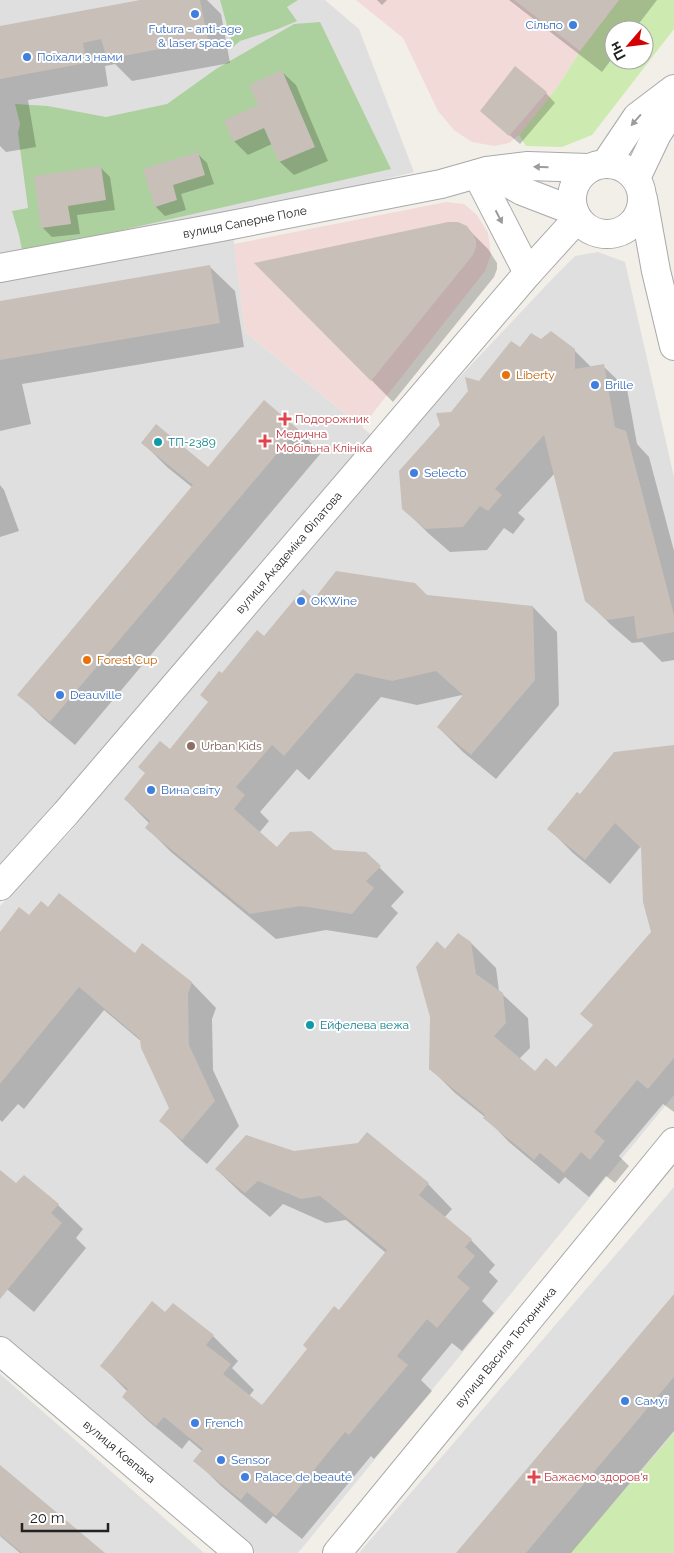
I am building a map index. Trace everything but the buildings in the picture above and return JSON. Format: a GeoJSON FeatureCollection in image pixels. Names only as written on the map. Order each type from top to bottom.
{"type":"FeatureCollection","features":[{"type":"Feature","properties":{"kind":"street"},"geometry":{"type":"LineString","coordinates":[[674,89],[637,117],[598,166],[580,176],[574,186],[571,198],[576,215],[585,227],[595,232],[616,233],[627,229],[636,220],[641,210],[639,188],[657,134],[674,108]]}},
{"type":"Feature","properties":{"kind":"street"},"geometry":{"type":"LineString","coordinates":[[598,166],[617,165],[628,170],[639,188],[674,346]]}},
{"type":"Feature","properties":{"kind":"street","name":"вулиця Саперне Поле"},"geometry":{"type":"LineString","coordinates":[[0,268],[212,229],[422,187],[482,172],[528,166],[598,166]]}},
{"type":"Feature","properties":{"kind":"street"},"geometry":{"type":"LineString","coordinates":[[482,172],[576,215]]}},
{"type":"Feature","properties":{"kind":"street"},"geometry":{"type":"LineString","coordinates":[[482,172],[528,273]]}},
{"type":"Feature","properties":{"kind":"street","name":"вулиця Академіка Філатова"},"geometry":{"type":"LineString","coordinates":[[0,886],[66,813],[576,215]]}},
{"type":"Feature","properties":{"kind":"street"},"geometry":{"type":"LineString","coordinates":[[616,233],[656,271]]}},
{"type":"Feature","properties":{"kind":"street","name":"вулиця Василя Тютюнника"},"geometry":{"type":"LineString","coordinates":[[337,1553],[674,1142]]}},
{"type":"Feature","properties":{"kind":"street","name":"вулиця Ковпака"},"geometry":{"type":"LineString","coordinates":[[0,1351],[239,1553]]}},
{"type":"Feature","properties":{"kind":"shaded area"},"geometry":{"type":"Polygon","coordinates":[[[0,0],[325,0],[359,29],[414,172],[231,217],[245,332],[374,437],[86,773],[0,867],[0,0]]]}},
{"type":"Feature","properties":{"kind":"shaded area"},"geometry":{"type":"Polygon","coordinates":[[[356,0],[619,0],[580,51],[558,86],[519,135],[509,143],[494,146],[472,142],[454,130],[438,111],[403,38],[356,0]]]}},
{"type":"Feature","properties":{"kind":"shaded area"},"geometry":{"type":"Polygon","coordinates":[[[446,202],[464,204],[477,215],[488,233],[491,254],[485,271],[362,427],[245,332],[234,244],[446,202]]]}},
{"type":"Feature","properties":{"kind":"shaded area"},"geometry":{"type":"Polygon","coordinates":[[[598,252],[625,262],[674,477],[674,1095],[298,1553],[255,1553],[0,1339],[0,906],[71,831],[384,457],[575,256],[598,252]]]}},
{"type":"Feature","properties":{"kind":"shaded area"},"geometry":{"type":"Polygon","coordinates":[[[674,1187],[674,1553],[359,1553],[674,1187]]]}},
{"type":"Feature","properties":{"kind":"shaded area"},"geometry":{"type":"Polygon","coordinates":[[[0,1374],[204,1553],[0,1553],[0,1374]]]}},
{"type":"Feature","properties":{"kind":"green space"},"geometry":{"type":"Polygon","coordinates":[[[220,0],[298,0],[287,7],[297,21],[240,41],[233,47],[220,0]]]}},
{"type":"Feature","properties":{"kind":"green space"},"geometry":{"type":"Polygon","coordinates":[[[619,0],[674,0],[674,29],[654,55],[654,20],[604,20],[604,70],[642,70],[592,135],[562,147],[526,146],[519,135],[558,86],[580,51],[619,0]]]}},
{"type":"Feature","properties":{"kind":"green space"},"geometry":{"type":"Polygon","coordinates":[[[320,22],[391,169],[114,232],[22,250],[12,211],[28,208],[18,133],[20,124],[15,104],[48,106],[106,117],[167,104],[216,69],[294,24],[320,22]]]}},
{"type":"Feature","properties":{"kind":"green space"},"geometry":{"type":"Polygon","coordinates":[[[674,1433],[674,1553],[570,1553],[674,1433]]]}},
{"type":"Feature","properties":{"kind":"place","name":"Futura - anti-age & laser space"},"geometry":{"type":"Point","coordinates":[195,14]}},
{"type":"Feature","properties":{"kind":"place","name":"Сільпо"},"geometry":{"type":"Point","coordinates":[573,25]}},
{"type":"Feature","properties":{"kind":"place","name":"Поїхали з нами"},"geometry":{"type":"Point","coordinates":[27,57]}},
{"type":"Feature","properties":{"kind":"place","name":"Liberty"},"geometry":{"type":"Point","coordinates":[506,375]}},
{"type":"Feature","properties":{"kind":"place","name":"Brille"},"geometry":{"type":"Point","coordinates":[595,385]}},
{"type":"Feature","properties":{"kind":"place","name":"Подорожник"},"geometry":{"type":"Point","coordinates":[285,419]}},
{"type":"Feature","properties":{"kind":"place","name":"Медична Мобільна Клініка"},"geometry":{"type":"Point","coordinates":[265,441]}},
{"type":"Feature","properties":{"kind":"place","name":"ТП-2389"},"geometry":{"type":"Point","coordinates":[158,442]}},
{"type":"Feature","properties":{"kind":"place","name":"Selecto"},"geometry":{"type":"Point","coordinates":[414,473]}},
{"type":"Feature","properties":{"kind":"place","name":"OKWine"},"geometry":{"type":"Point","coordinates":[301,601]}},
{"type":"Feature","properties":{"kind":"place","name":"Forest Cup"},"geometry":{"type":"Point","coordinates":[87,660]}},
{"type":"Feature","properties":{"kind":"place","name":"Deauville"},"geometry":{"type":"Point","coordinates":[60,695]}},
{"type":"Feature","properties":{"kind":"place","name":"Urban Kids"},"geometry":{"type":"Point","coordinates":[191,746]}},
{"type":"Feature","properties":{"kind":"place","name":"Вина світу"},"geometry":{"type":"Point","coordinates":[151,790]}},
{"type":"Feature","properties":{"kind":"place","name":"Ейфелева вежа"},"geometry":{"type":"Point","coordinates":[310,1025]}},
{"type":"Feature","properties":{"kind":"place","name":"Самуї"},"geometry":{"type":"Point","coordinates":[625,1401]}},
{"type":"Feature","properties":{"kind":"place","name":"French"},"geometry":{"type":"Point","coordinates":[195,1423]}},
{"type":"Feature","properties":{"kind":"place","name":"Sensor"},"geometry":{"type":"Point","coordinates":[221,1460]}},
{"type":"Feature","properties":{"kind":"place","name":"Palace de beauté"},"geometry":{"type":"Point","coordinates":[245,1477]}},
{"type":"Feature","properties":{"kind":"place","name":"Бажаємо здоров'я"},"geometry":{"type":"Point","coordinates":[534,1477]}}]}
